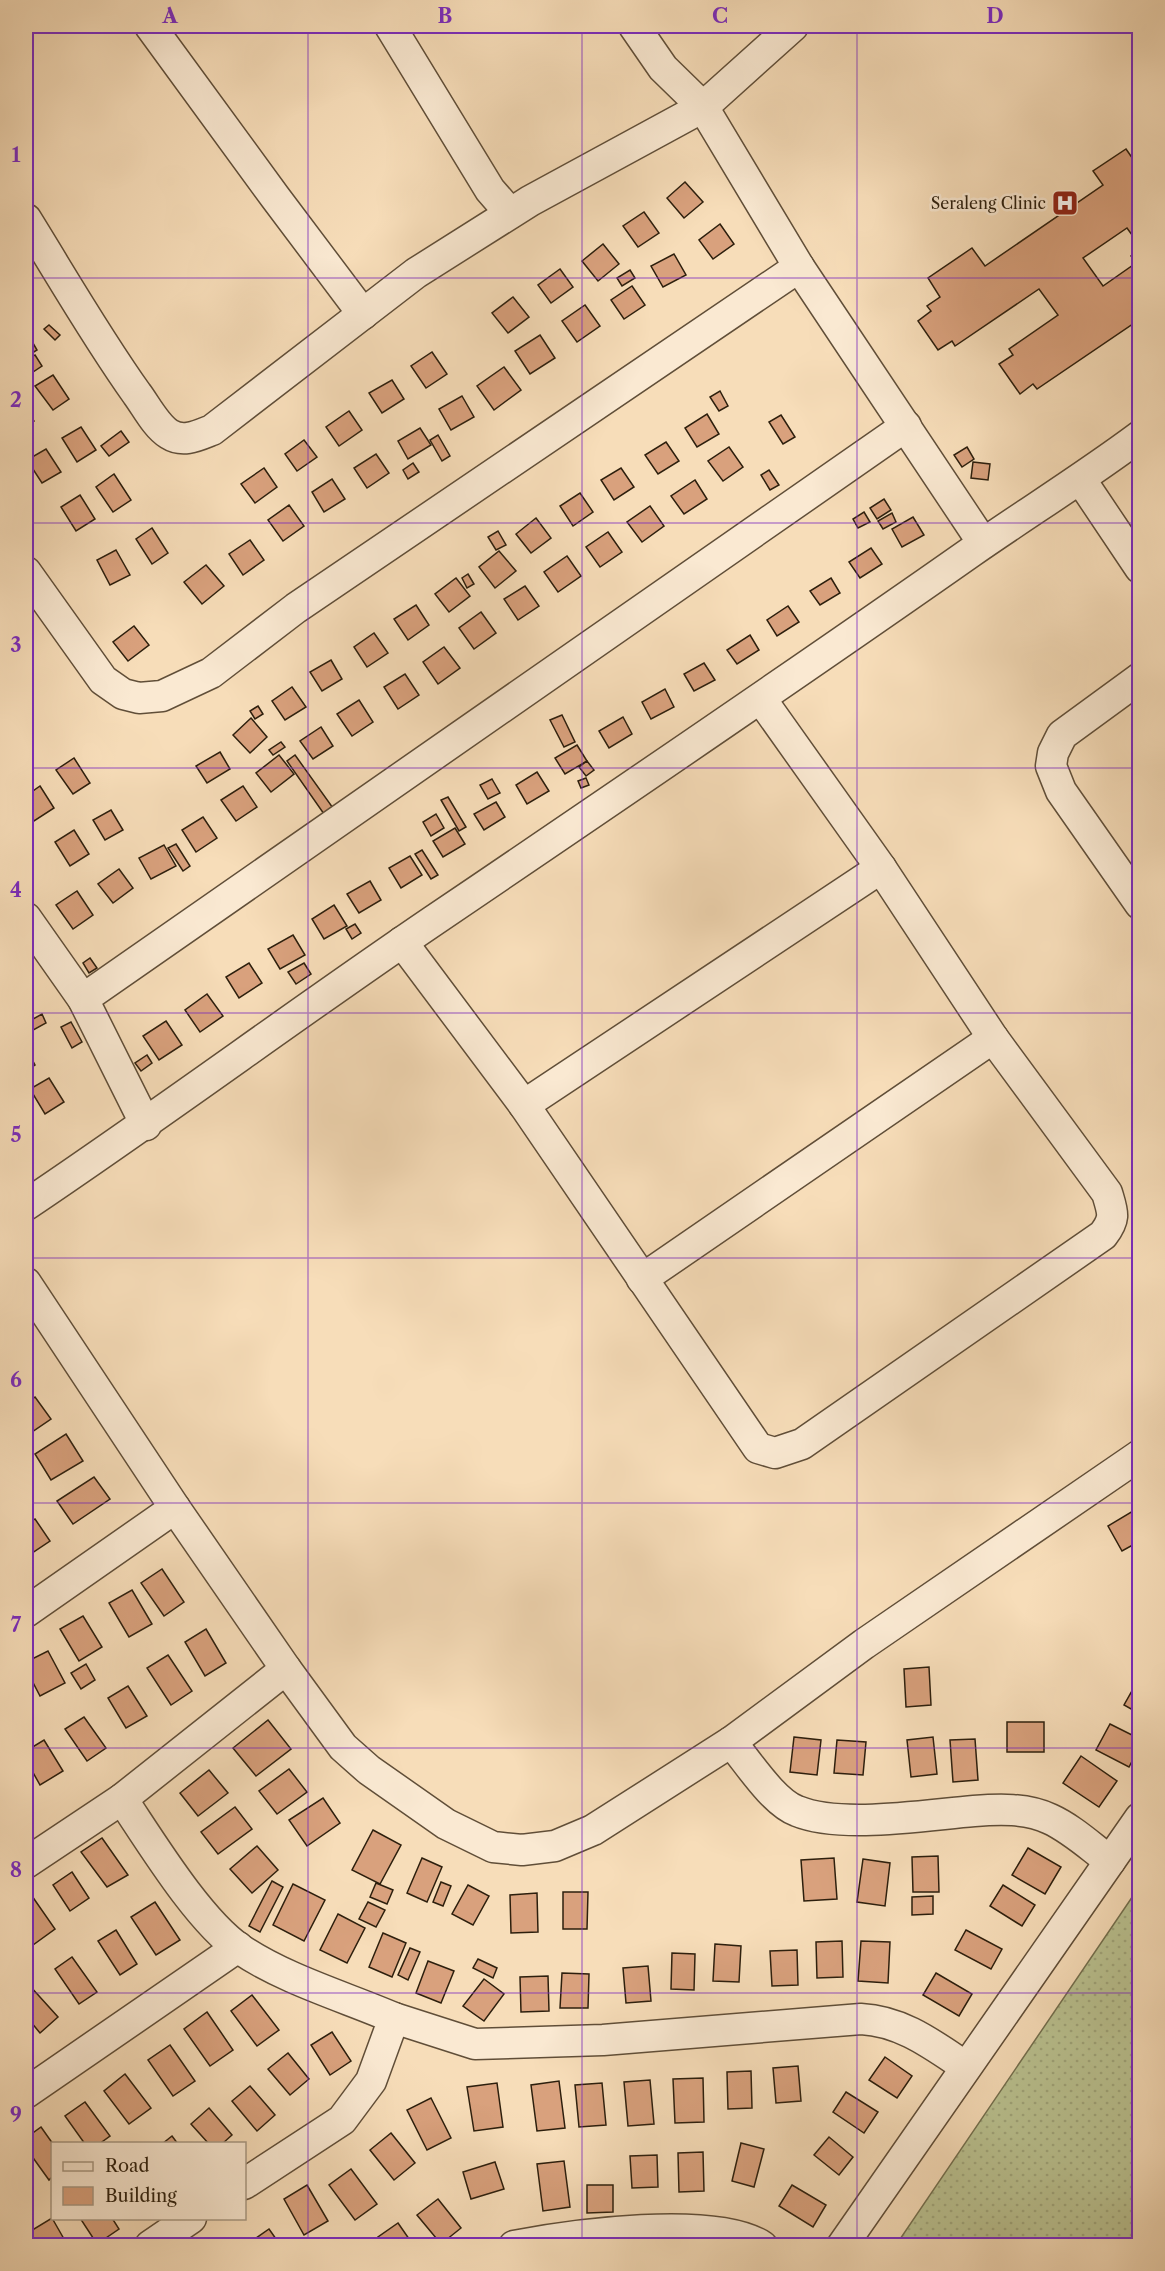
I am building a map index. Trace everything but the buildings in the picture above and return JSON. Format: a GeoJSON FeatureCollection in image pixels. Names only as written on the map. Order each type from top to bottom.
{"type":"FeatureCollection","features":[{"type":"Feature","properties":{"kind":"street"},"geometry":{"type":"LineString","coordinates":[[150,26],[363,314]]}},
{"type":"Feature","properties":{"kind":"street"},"geometry":{"type":"LineString","coordinates":[[390,26],[490,190],[510,213]]}},
{"type":"Feature","properties":{"kind":"street"},"geometry":{"type":"LineString","coordinates":[[634,26],[663,68],[703,107],[799,267],[983,543]]}},
{"type":"Feature","properties":{"kind":"street"},"geometry":{"type":"LineString","coordinates":[[26,219],[115,362],[167,433],[181,439],[212,430],[416,273],[510,213],[703,107],[793,26]]}},
{"type":"Feature","properties":{"kind":"street"},"geometry":{"type":"LineString","coordinates":[[26,572],[102,680],[123,694],[139,698],[162,696],[211,673],[296,608],[799,267]]}},
{"type":"Feature","properties":{"kind":"street"},"geometry":{"type":"LineString","coordinates":[[83,999],[906,426]]}},
{"type":"Feature","properties":{"kind":"street"},"geometry":{"type":"LineString","coordinates":[[26,1205],[146,1125],[402,942],[761,699],[983,543],[1081,480],[1140,436]]}},
{"type":"Feature","properties":{"kind":"street"},"geometry":{"type":"LineString","coordinates":[[1081,480],[1140,568]]}},
{"type":"Feature","properties":{"kind":"street"},"geometry":{"type":"LineString","coordinates":[[1140,678],[1062,735],[1053,753],[1051,766],[1061,790],[1140,904]]}},
{"type":"Feature","properties":{"kind":"street"},"geometry":{"type":"LineString","coordinates":[[402,942],[524,1105],[758,1448],[775,1453],[802,1444],[1103,1235],[1112,1222],[1112,1210],[1107,1193],[993,1038],[881,868],[761,699]]}},
{"type":"Feature","properties":{"kind":"street"},"geometry":{"type":"LineString","coordinates":[[524,1105],[881,868]]}},
{"type":"Feature","properties":{"kind":"street"},"geometry":{"type":"LineString","coordinates":[[26,918],[83,999],[146,1125]]}},
{"type":"Feature","properties":{"kind":"street"},"geometry":{"type":"LineString","coordinates":[[642,1280],[993,1038]]}},
{"type":"Feature","properties":{"kind":"street"},"geometry":{"type":"LineString","coordinates":[[26,1283],[175,1508],[343,1747],[369,1770],[446,1824],[493,1847],[522,1850],[555,1846],[593,1830],[731,1742],[864,1644],[1140,1455]]}},
{"type":"Feature","properties":{"kind":"street"},"geometry":{"type":"LineString","coordinates":[[26,1612],[175,1508]]}},
{"type":"Feature","properties":{"kind":"street"},"geometry":{"type":"LineString","coordinates":[[26,1863],[122,1798],[286,1669]]}},
{"type":"Feature","properties":{"kind":"street"},"geometry":{"type":"LineString","coordinates":[[731,1742],[778,1798],[795,1811],[820,1817],[859,1820],[999,1809],[1030,1812],[1050,1819],[1110,1861]]}},
{"type":"Feature","properties":{"kind":"street"},"geometry":{"type":"LineString","coordinates":[[122,1798],[167,1865],[203,1912],[238,1947],[261,1962],[394,2018],[476,2044],[603,2040],[861,2019],[878,2020],[893,2023],[966,2067]]}},
{"type":"Feature","properties":{"kind":"street"},"geometry":{"type":"LineString","coordinates":[[842,2246],[1140,1818]]}},
{"type":"Feature","properties":{"kind":"street"},"geometry":{"type":"LineString","coordinates":[[26,2093],[238,1947]]}},
{"type":"Feature","properties":{"kind":"street"},"geometry":{"type":"LineString","coordinates":[[246,2183],[342,2120],[371,2081],[394,2018]]}},
{"type":"Feature","properties":{"kind":"street"},"geometry":{"type":"LineString","coordinates":[[150,2246],[188,2220]]}},
{"type":"Feature","properties":{"kind":"street"},"geometry":{"type":"LineString","coordinates":[[514,2246],[630,2232],[716,2230],[741,2236],[762,2246]]}},
{"type":"Feature","properties":{"kind":"green space"},"geometry":{"type":"Polygon","coordinates":[[[1139,1887],[1139,2245],[896,2245],[1139,1887]]]}},
{"type":"Feature","properties":{"kind":"place","name":"Seraleng Clinic"},"geometry":{"type":"Point","coordinates":[1065,203]}}]}
